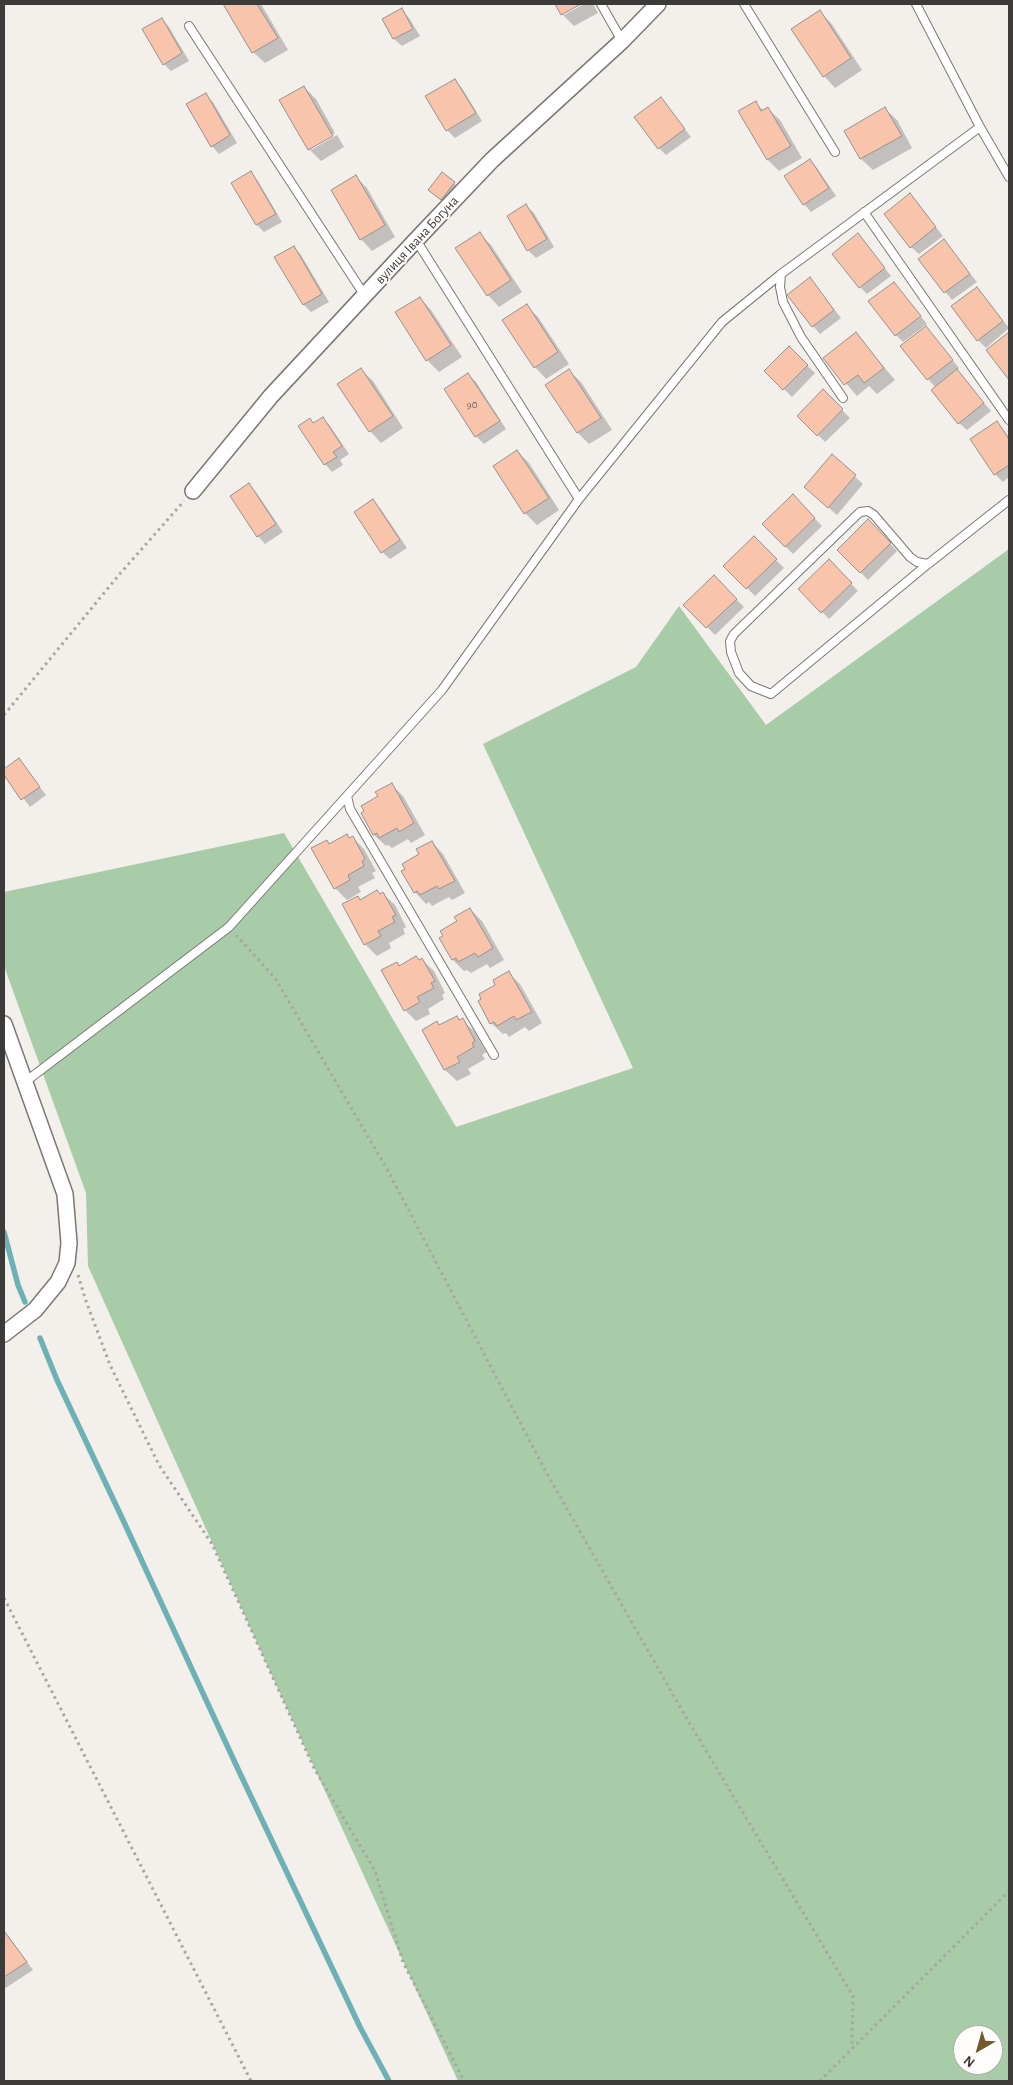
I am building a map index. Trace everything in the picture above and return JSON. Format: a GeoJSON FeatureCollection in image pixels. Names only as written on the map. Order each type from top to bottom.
{"type":"FeatureCollection","features":[{"type":"Feature","properties":{"kind":"street","name":"вулиця Івана Богуна"},"geometry":{"type":"LineString","coordinates":[[193,491],[271,396],[492,160],[622,41],[658,4]]}},
{"type":"Feature","properties":{"kind":"street"},"geometry":{"type":"LineString","coordinates":[[4,1024],[64,1194],[68,1250],[67,1263],[58,1282],[35,1310],[4,1334]]}},
{"type":"Feature","properties":{"kind":"lane"},"geometry":{"type":"LineString","coordinates":[[601,4],[622,41]]}},
{"type":"Feature","properties":{"kind":"lane"},"geometry":{"type":"LineString","coordinates":[[744,4],[835,152]]}},
{"type":"Feature","properties":{"kind":"lane"},"geometry":{"type":"LineString","coordinates":[[916,4],[980,127],[1005,164],[1009,177]]}},
{"type":"Feature","properties":{"kind":"lane"},"geometry":{"type":"LineString","coordinates":[[189,26],[365,296]]}},
{"type":"Feature","properties":{"kind":"lane"},"geometry":{"type":"LineString","coordinates":[[25,1082],[229,927],[442,690],[579,499],[722,322],[781,274],[980,127]]}},
{"type":"Feature","properties":{"kind":"lane"},"geometry":{"type":"LineString","coordinates":[[864,212],[1009,420]]}},
{"type":"Feature","properties":{"kind":"lane"},"geometry":{"type":"LineString","coordinates":[[416,240],[579,499]]}},
{"type":"Feature","properties":{"kind":"lane"},"geometry":{"type":"LineString","coordinates":[[781,274],[780,287],[783,302],[800,337],[843,398]]}},
{"type":"Feature","properties":{"kind":"lane"},"geometry":{"type":"LineString","coordinates":[[928,564],[910,558],[874,515],[868,511],[860,512],[734,634],[730,641],[731,652],[740,673],[751,686],[771,694],[928,564],[1009,500]]}},
{"type":"Feature","properties":{"kind":"lane"},"geometry":{"type":"LineString","coordinates":[[347,796],[350,810],[494,1055]]}},
{"type":"Feature","properties":{"kind":"path"},"geometry":{"type":"LineString","coordinates":[[4,715],[105,591],[193,491]]}},
{"type":"Feature","properties":{"kind":"path"},"geometry":{"type":"LineString","coordinates":[[229,927],[275,978],[388,1169],[546,1472],[687,1719],[853,1996],[852,2047]]}},
{"type":"Feature","properties":{"kind":"path"},"geometry":{"type":"LineString","coordinates":[[77,1270],[86,1302],[110,1364],[159,1464],[212,1544],[314,1768],[375,1871],[403,1962],[464,2081]]}},
{"type":"Feature","properties":{"kind":"path"},"geometry":{"type":"LineString","coordinates":[[4,1598],[251,2081]]}},
{"type":"Feature","properties":{"kind":"path"},"geometry":{"type":"LineString","coordinates":[[820,2081],[1009,1891]]}},
{"type":"Feature","properties":{"kind":"green space"},"geometry":{"type":"Polygon","coordinates":[[[1009,549],[1009,2081],[458,2081],[263,1656],[88,1266],[86,1193],[4,966],[4,892],[284,833],[456,1127],[633,1068],[483,744],[636,667],[679,606],[766,725],[1009,549]]]}},
{"type":"Feature","properties":{"kind":"building"},"geometry":{"type":"Polygon","coordinates":[[[223,4],[257,4],[278,38],[252,53],[223,4]]]}},
{"type":"Feature","properties":{"kind":"building"},"geometry":{"type":"Polygon","coordinates":[[[555,4],[581,4],[561,15],[555,4]]]}},
{"type":"Feature","properties":{"kind":"building"},"geometry":{"type":"Polygon","coordinates":[[[402,8],[413,29],[393,39],[382,19],[402,8]]]}},
{"type":"Feature","properties":{"kind":"building"},"geometry":{"type":"Polygon","coordinates":[[[820,10],[851,58],[823,77],[791,29],[820,10]]]}},
{"type":"Feature","properties":{"kind":"building"},"geometry":{"type":"Polygon","coordinates":[[[162,18],[182,53],[163,65],[142,29],[162,18]]]}},
{"type":"Feature","properties":{"kind":"building"},"geometry":{"type":"Polygon","coordinates":[[[455,79],[476,113],[446,131],[425,96],[455,79]]]}},
{"type":"Feature","properties":{"kind":"building"},"geometry":{"type":"Polygon","coordinates":[[[304,86],[333,136],[308,150],[279,100],[304,86]]]}},
{"type":"Feature","properties":{"kind":"building"},"geometry":{"type":"Polygon","coordinates":[[[206,93],[230,135],[211,147],[186,104],[206,93]]]}},
{"type":"Feature","properties":{"kind":"building"},"geometry":{"type":"Polygon","coordinates":[[[661,97],[685,129],[658,149],[634,117],[661,97]]]}},
{"type":"Feature","properties":{"kind":"building"},"geometry":{"type":"Polygon","coordinates":[[[756,101],[761,111],[768,107],[791,146],[767,160],[738,111],[756,101]]]}},
{"type":"Feature","properties":{"kind":"building"},"geometry":{"type":"Polygon","coordinates":[[[885,107],[902,136],[860,159],[844,131],[885,107]]]}},
{"type":"Feature","properties":{"kind":"building"},"geometry":{"type":"Polygon","coordinates":[[[810,159],[829,188],[803,205],[784,176],[810,159]]]}},
{"type":"Feature","properties":{"kind":"building"},"geometry":{"type":"Polygon","coordinates":[[[251,171],[276,214],[256,225],[231,183],[251,171]]]}},
{"type":"Feature","properties":{"kind":"building"},"geometry":{"type":"Polygon","coordinates":[[[442,172],[455,182],[441,200],[428,190],[442,172]]]}},
{"type":"Feature","properties":{"kind":"building"},"geometry":{"type":"Polygon","coordinates":[[[356,175],[385,225],[360,240],[331,190],[356,175]]]}},
{"type":"Feature","properties":{"kind":"building"},"geometry":{"type":"Polygon","coordinates":[[[910,193],[936,227],[910,248],[884,214],[910,193]]]}},
{"type":"Feature","properties":{"kind":"building"},"geometry":{"type":"Polygon","coordinates":[[[526,204],[547,239],[527,251],[507,216],[526,204]]]}},
{"type":"Feature","properties":{"kind":"building"},"geometry":{"type":"Polygon","coordinates":[[[480,232],[511,280],[487,296],[455,248],[480,232]]]}},
{"type":"Feature","properties":{"kind":"building"},"geometry":{"type":"Polygon","coordinates":[[[858,233],[885,268],[859,288],[832,254],[858,233]]]}},
{"type":"Feature","properties":{"kind":"building"},"geometry":{"type":"Polygon","coordinates":[[[944,239],[970,274],[944,293],[918,259],[944,239]]]}},
{"type":"Feature","properties":{"kind":"building"},"geometry":{"type":"Polygon","coordinates":[[[294,246],[322,294],[303,305],[274,257],[294,246]]]}},
{"type":"Feature","properties":{"kind":"building"},"geometry":{"type":"Polygon","coordinates":[[[810,277],[834,310],[812,327],[787,295],[810,277]]]}},
{"type":"Feature","properties":{"kind":"building"},"geometry":{"type":"Polygon","coordinates":[[[894,282],[921,316],[895,336],[868,301],[894,282]]]}},
{"type":"Feature","properties":{"kind":"building"},"geometry":{"type":"Polygon","coordinates":[[[977,287],[1003,321],[977,341],[951,306],[977,287]]]}},
{"type":"Feature","properties":{"kind":"building"},"geometry":{"type":"Polygon","coordinates":[[[420,297],[451,345],[426,361],[395,312],[420,297]]]}},
{"type":"Feature","properties":{"kind":"building"},"geometry":{"type":"Polygon","coordinates":[[[527,304],[558,352],[534,368],[502,320],[527,304]]]}},
{"type":"Feature","properties":{"kind":"building"},"geometry":{"type":"Polygon","coordinates":[[[926,326],[953,360],[927,380],[900,346],[926,326]]]}},
{"type":"Feature","properties":{"kind":"building"},"geometry":{"type":"Polygon","coordinates":[[[856,332],[884,368],[864,383],[858,375],[844,385],[823,358],[856,332]]]}},
{"type":"Feature","properties":{"kind":"building"},"geometry":{"type":"Polygon","coordinates":[[[1009,332],[1009,380],[986,350],[1009,332]]]}},
{"type":"Feature","properties":{"kind":"building"},"geometry":{"type":"Polygon","coordinates":[[[789,346],[808,365],[783,390],[764,371],[789,346]]]}},
{"type":"Feature","properties":{"kind":"building"},"geometry":{"type":"Polygon","coordinates":[[[361,368],[393,416],[369,432],[337,384],[361,368]]]}},
{"type":"Feature","properties":{"kind":"building"},"geometry":{"type":"Polygon","coordinates":[[[569,369],[601,418],[577,433],[545,385],[569,369]]]}},
{"type":"Feature","properties":{"kind":"building"},"geometry":{"type":"Polygon","coordinates":[[[957,369],[984,403],[958,424],[931,390],[957,369]]]}},
{"type":"Feature","properties":{"kind":"building"},"geometry":{"type":"Polygon","coordinates":[[[468,373],[500,421],[475,437],[444,389],[468,373]]]}},
{"type":"Feature","properties":{"kind":"building"},"geometry":{"type":"Polygon","coordinates":[[[823,389],[843,409],[817,436],[797,416],[823,389]]]}},
{"type":"Feature","properties":{"kind":"building"},"geometry":{"type":"Polygon","coordinates":[[[323,417],[342,446],[333,452],[337,457],[324,465],[298,426],[310,418],[313,423],[323,417]]]}},
{"type":"Feature","properties":{"kind":"building"},"geometry":{"type":"Polygon","coordinates":[[[997,421],[1009,439],[1009,465],[994,475],[970,439],[997,421]]]}},
{"type":"Feature","properties":{"kind":"building"},"geometry":{"type":"Polygon","coordinates":[[[517,450],[549,498],[524,514],[493,466],[517,450]]]}},
{"type":"Feature","properties":{"kind":"building"},"geometry":{"type":"Polygon","coordinates":[[[832,454],[856,475],[828,508],[804,487],[832,454]]]}},
{"type":"Feature","properties":{"kind":"building"},"geometry":{"type":"Polygon","coordinates":[[[249,483],[276,524],[257,537],[230,496],[249,483]]]}},
{"type":"Feature","properties":{"kind":"building"},"geometry":{"type":"Polygon","coordinates":[[[793,494],[815,518],[785,547],[762,524],[793,494]]]}},
{"type":"Feature","properties":{"kind":"building"},"geometry":{"type":"Polygon","coordinates":[[[373,499],[400,540],[381,553],[354,512],[373,499]]]}},
{"type":"Feature","properties":{"kind":"building"},"geometry":{"type":"Polygon","coordinates":[[[868,519],[891,543],[860,573],[837,550],[868,519]]]}},
{"type":"Feature","properties":{"kind":"building"},"geometry":{"type":"Polygon","coordinates":[[[754,536],[777,559],[746,589],[723,566],[754,536]]]}},
{"type":"Feature","properties":{"kind":"building"},"geometry":{"type":"Polygon","coordinates":[[[829,559],[852,583],[821,613],[798,589],[829,559]]]}},
{"type":"Feature","properties":{"kind":"building"},"geometry":{"type":"Polygon","coordinates":[[[714,575],[737,599],[706,628],[683,605],[714,575]]]}},
{"type":"Feature","properties":{"kind":"building"},"geometry":{"type":"Polygon","coordinates":[[[19,758],[40,787],[21,800],[4,775],[4,769],[19,758]]]}},
{"type":"Feature","properties":{"kind":"building"},"geometry":{"type":"Polygon","coordinates":[[[392,783],[414,823],[399,832],[397,828],[379,838],[377,833],[373,835],[361,813],[364,811],[361,806],[378,796],[375,792],[392,783]]]}},
{"type":"Feature","properties":{"kind":"building"},"geometry":{"type":"Polygon","coordinates":[[[347,834],[349,838],[353,836],[365,859],[362,861],[364,866],[348,875],[350,880],[334,889],[311,848],[327,840],[329,844],[347,834]]]}},
{"type":"Feature","properties":{"kind":"building"},"geometry":{"type":"Polygon","coordinates":[[[432,841],[455,881],[439,889],[437,886],[420,895],[417,891],[414,893],[401,871],[405,869],[402,864],[419,854],[416,849],[432,841]]]}},
{"type":"Feature","properties":{"kind":"building"},"geometry":{"type":"Polygon","coordinates":[[[377,890],[380,894],[383,892],[396,915],[392,917],[395,922],[378,931],[381,936],[364,945],[342,904],[358,896],[360,900],[377,890]]]}},
{"type":"Feature","properties":{"kind":"building"},"geometry":{"type":"Polygon","coordinates":[[[470,908],[493,948],[478,957],[475,953],[458,962],[456,958],[452,960],[439,938],[443,936],[440,931],[457,921],[454,917],[470,908]]]}},
{"type":"Feature","properties":{"kind":"building"},"geometry":{"type":"Polygon","coordinates":[[[416,956],[419,960],[422,958],[435,981],[431,983],[434,988],[417,997],[420,1002],[404,1011],[381,970],[397,962],[399,966],[416,956]]]}},
{"type":"Feature","properties":{"kind":"building"},"geometry":{"type":"Polygon","coordinates":[[[509,971],[532,1012],[516,1020],[514,1016],[497,1026],[494,1022],[490,1024],[478,1001],[481,999],[479,994],[495,985],[493,980],[509,971]]]}},
{"type":"Feature","properties":{"kind":"building"},"geometry":{"type":"Polygon","coordinates":[[[457,1016],[459,1020],[463,1018],[475,1041],[472,1043],[474,1047],[457,1057],[460,1062],[444,1070],[422,1030],[437,1021],[439,1025],[457,1016]]]}},
{"type":"Feature","properties":{"kind":"building"},"geometry":{"type":"Polygon","coordinates":[[[4,1931],[27,1962],[4,1977],[4,1931]]]}},
{"type":"Feature","properties":{"kind":"waterway"},"geometry":{"type":"LineString","coordinates":[[4,1232],[18,1285],[25,1302]]}},
{"type":"Feature","properties":{"kind":"waterway"},"geometry":{"type":"LineString","coordinates":[[40,1338],[57,1380],[237,1767],[360,2027],[389,2081]]}}]}
